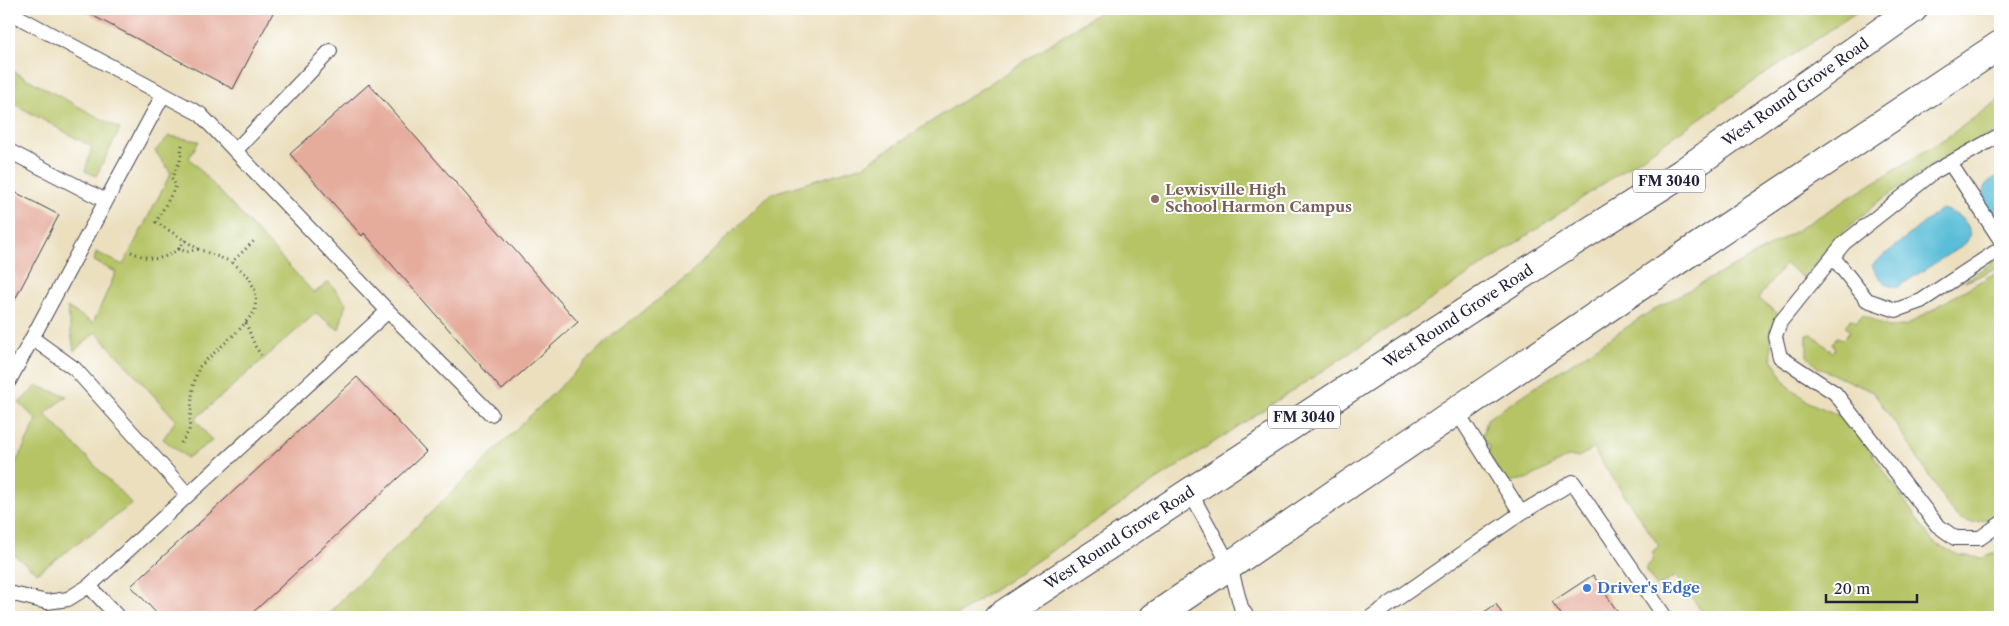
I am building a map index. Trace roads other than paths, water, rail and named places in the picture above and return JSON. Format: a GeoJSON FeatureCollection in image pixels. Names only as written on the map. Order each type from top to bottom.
{"type":"FeatureCollection","features":[{"type":"Feature","properties":{"kind":"main road","name":"West Round Grove Road"},"geometry":{"type":"LineString","coordinates":[[999,617],[1549,257],[1682,173],[1913,9]]}},
{"type":"Feature","properties":{"kind":"main road"},"geometry":{"type":"LineString","coordinates":[[1154,617],[1708,240],[2000,45]]}},
{"type":"Feature","properties":{"kind":"lane"},"geometry":{"type":"LineString","coordinates":[[9,12],[200,114],[388,310],[491,414]]}},
{"type":"Feature","properties":{"kind":"lane"},"geometry":{"type":"LineString","coordinates":[[235,151],[330,51]]}},
{"type":"Feature","properties":{"kind":"lane"},"geometry":{"type":"LineString","coordinates":[[9,381],[163,94]]}},
{"type":"Feature","properties":{"kind":"lane"},"geometry":{"type":"LineString","coordinates":[[2000,135],[1934,172],[1844,243],[1780,322],[1775,336],[1780,357],[1835,394],[1938,525],[1955,538],[1980,538],[2000,524]]}},
{"type":"Feature","properties":{"kind":"lane"},"geometry":{"type":"LineString","coordinates":[[9,151],[106,201]]}},
{"type":"Feature","properties":{"kind":"lane"},"geometry":{"type":"LineString","coordinates":[[1950,163],[2000,239]]}},
{"type":"Feature","properties":{"kind":"lane"},"geometry":{"type":"LineString","coordinates":[[1833,257],[1867,300],[1896,310],[1921,301],[2000,249]]}},
{"type":"Feature","properties":{"kind":"lane"},"geometry":{"type":"LineString","coordinates":[[9,593],[47,602],[68,599],[89,586],[388,310]]}},
{"type":"Feature","properties":{"kind":"lane"},"geometry":{"type":"LineString","coordinates":[[32,338],[75,369],[188,495]]}},
{"type":"Feature","properties":{"kind":"lane"},"geometry":{"type":"LineString","coordinates":[[1457,412],[1521,513]]}},
{"type":"Feature","properties":{"kind":"lane"},"geometry":{"type":"LineString","coordinates":[[1371,617],[1521,513],[1573,482],[1665,617]]}},
{"type":"Feature","properties":{"kind":"lane"},"geometry":{"type":"LineString","coordinates":[[1190,492],[1230,566],[1241,607],[1247,617]]}},
{"type":"Feature","properties":{"kind":"lane"},"geometry":{"type":"LineString","coordinates":[[89,586],[118,617]]}},
{"type":"Feature","properties":{"kind":"water"},"geometry":{"type":"Polygon","coordinates":[[[2000,175],[2000,215],[1997,216],[1983,204],[1983,193],[1987,183],[2000,175]]]}},
{"type":"Feature","properties":{"kind":"water"},"geometry":{"type":"Polygon","coordinates":[[[1941,209],[1953,213],[1964,220],[1969,231],[1966,243],[1898,287],[1882,280],[1872,265],[1941,209]]]}},
{"type":"Feature","properties":{"kind":"place","name":"Lewisville High School Harmon Campus"},"geometry":{"type":"Point","coordinates":[1155,199]}},
{"type":"Feature","properties":{"kind":"place","name":"Driver's Edge"},"geometry":{"type":"Point","coordinates":[1587,588]}}]}
